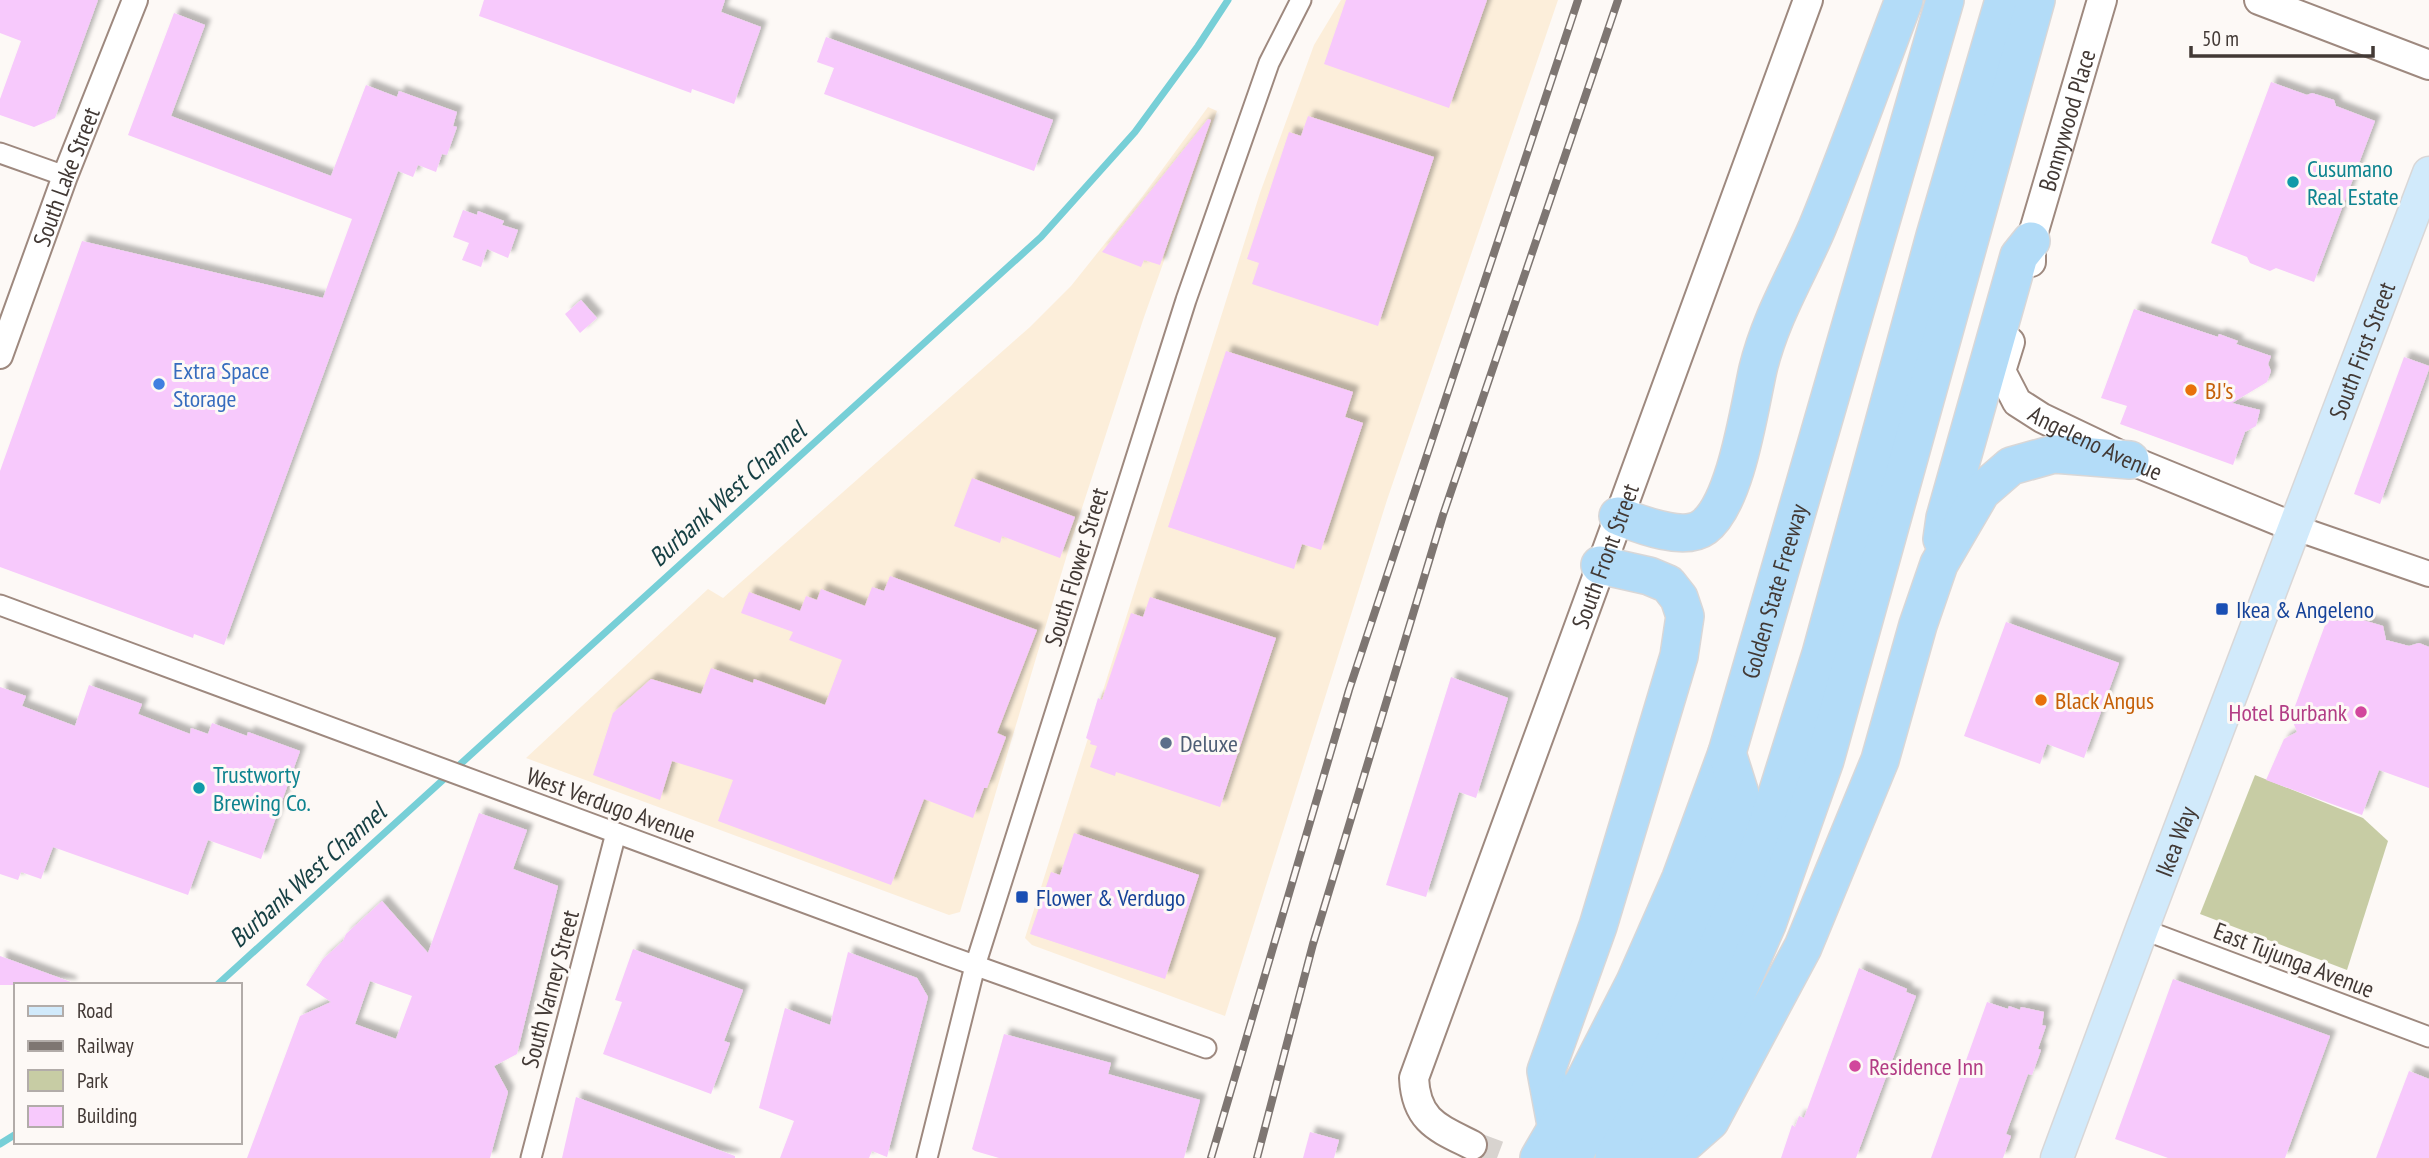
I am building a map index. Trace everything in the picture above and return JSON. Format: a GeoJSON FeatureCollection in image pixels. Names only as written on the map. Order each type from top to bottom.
{"type":"FeatureCollection","features":[{"type":"Feature","properties":{"kind":"highway"},"geometry":{"type":"LineString","coordinates":[[1618,516],[1681,533],[1702,529],[1717,515],[1732,485],[1765,341],[1782,298],[1816,230],[1904,0]]}},
{"type":"Feature","properties":{"kind":"highway","name":"Golden State Freeway"},"geometry":{"type":"LineString","coordinates":[[1563,1147],[1587,1076],[1635,982],[1681,878],[1727,753],[1945,0]]}},
{"type":"Feature","properties":{"kind":"highway"},"geometry":{"type":"LineString","coordinates":[[1616,1155],[1666,1061],[1706,975],[1763,839],[1821,654],[1935,236],[2004,0]]}},
{"type":"Feature","properties":{"kind":"highway"},"geometry":{"type":"LineString","coordinates":[[1653,1158],[1735,997],[1767,924],[1825,760],[2036,0]]}},
{"type":"Feature","properties":{"kind":"highway"},"geometry":{"type":"LineString","coordinates":[[1939,564],[1945,518],[2019,256],[2031,241]]}},
{"type":"Feature","properties":{"kind":"highway"},"geometry":{"type":"LineString","coordinates":[[1668,1158],[1710,1121],[1803,947],[1880,760],[1918,625],[1939,564],[1981,492],[2011,466],[2054,454],[2130,460]]}},
{"type":"Feature","properties":{"kind":"highway"},"geometry":{"type":"LineString","coordinates":[[1563,1147],[1546,1071],[1609,888],[1679,656],[1685,616],[1679,598],[1668,584],[1649,576],[1601,565]]}},
{"type":"Feature","properties":{"kind":"main road","name":"South Front Street"},"geometry":{"type":"LineString","coordinates":[[1472,1145],[1433,1125],[1422,1112],[1415,1094],[1414,1078],[1808,0]]}},
{"type":"Feature","properties":{"kind":"main road","name":"Bonnywood Place"},"geometry":{"type":"LineString","coordinates":[[2031,241],[2102,0]]}},
{"type":"Feature","properties":{"kind":"main road"},"geometry":{"type":"LineString","coordinates":[[2259,0],[2429,65]]}},
{"type":"Feature","properties":{"kind":"main road","name":"South First Street"},"geometry":{"type":"LineString","coordinates":[[2296,528],[2429,173]]}},
{"type":"Feature","properties":{"kind":"main road","name":"Angeleno Avenue"},"geometry":{"type":"LineString","coordinates":[[2031,241],[2031,264],[2001,372],[2017,402],[2042,418],[2130,460],[2296,528]]}},
{"type":"Feature","properties":{"kind":"main road","name":"Ikea Way"},"geometry":{"type":"LineString","coordinates":[[2057,1158],[2296,528]]}},
{"type":"Feature","properties":{"kind":"street","name":"South Lake Street"},"geometry":{"type":"LineString","coordinates":[[0,356],[65,176],[135,0]]}},
{"type":"Feature","properties":{"kind":"street","name":"South Flower Street"},"geometry":{"type":"LineString","coordinates":[[927,1158],[975,966],[1186,300],[1269,62],[1301,0]]}},
{"type":"Feature","properties":{"kind":"street"},"geometry":{"type":"LineString","coordinates":[[0,153],[65,176]]}},
{"type":"Feature","properties":{"kind":"street"},"geometry":{"type":"LineString","coordinates":[[2296,528],[2429,574]]}},
{"type":"Feature","properties":{"kind":"street","name":"West Verdugo Avenue"},"geometry":{"type":"LineString","coordinates":[[0,605],[975,966],[1206,1048]]}},
{"type":"Feature","properties":{"kind":"street","name":"South Varney Street"},"geometry":{"type":"LineString","coordinates":[[531,1158],[617,833]]}},
{"type":"Feature","properties":{"kind":"street","name":"East Tujunga Avenue"},"geometry":{"type":"LineString","coordinates":[[2142,929],[2429,1037]]}},
{"type":"Feature","properties":{"kind":"shaded area"},"geometry":{"type":"Polygon","coordinates":[[[1341,0],[1558,0],[1387,500],[1225,1016],[1032,945],[1025,938],[1260,193],[1314,45],[1341,0]]]}},
{"type":"Feature","properties":{"kind":"shaded area"},"geometry":{"type":"Polygon","coordinates":[[[1208,107],[1217,111],[1143,320],[1069,548],[960,912],[949,915],[526,758],[708,589],[723,598],[1030,327],[1071,286],[1142,197],[1208,107]]]}},
{"type":"Feature","properties":{"kind":"green space"},"geometry":{"type":"Polygon","coordinates":[[[2255,775],[2363,818],[2388,841],[2347,970],[2200,914],[2255,775]]]}},
{"type":"Feature","properties":{"kind":"building"},"geometry":{"type":"Polygon","coordinates":[[[0,0],[98,0],[55,118],[34,127],[0,115],[0,99],[21,41],[0,33],[0,0]]]}},
{"type":"Feature","properties":{"kind":"building"},"geometry":{"type":"Polygon","coordinates":[[[484,0],[725,0],[721,12],[761,27],[734,104],[692,89],[691,93],[479,16],[484,0]]]}},
{"type":"Feature","properties":{"kind":"building"},"geometry":{"type":"Polygon","coordinates":[[[1346,0],[1487,0],[1449,108],[1324,64],[1346,0]]]}},
{"type":"Feature","properties":{"kind":"building","name":"Extra Space Storage"},"geometry":{"type":"Polygon","coordinates":[[[174,13],[205,25],[171,116],[331,176],[366,85],[397,97],[399,91],[457,112],[453,126],[457,127],[447,155],[442,154],[436,172],[418,165],[413,177],[398,171],[224,645],[194,634],[193,638],[0,567],[0,471],[82,241],[323,298],[352,219],[128,135],[174,13]]]}},
{"type":"Feature","properties":{"kind":"building"},"geometry":{"type":"Polygon","coordinates":[[[826,37],[1053,120],[1034,171],[824,94],[834,68],[817,62],[826,37]]]}},
{"type":"Feature","properties":{"kind":"building","name":"Cusumano Real Estate"},"geometry":{"type":"Polygon","coordinates":[[[2271,82],[2307,95],[2312,93],[2334,100],[2336,106],[2375,121],[2314,282],[2276,268],[2270,271],[2250,263],[2247,257],[2211,243],[2271,82]]]}},
{"type":"Feature","properties":{"kind":"building"},"geometry":{"type":"Polygon","coordinates":[[[1308,116],[1434,157],[1378,326],[1252,284],[1259,263],[1247,259],[1289,132],[1301,136],[1308,116]]]}},
{"type":"Feature","properties":{"kind":"building"},"geometry":{"type":"Polygon","coordinates":[[[1208,119],[1211,120],[1160,265],[1144,260],[1141,267],[1102,252],[1208,119]]]}},
{"type":"Feature","properties":{"kind":"building"},"geometry":{"type":"Polygon","coordinates":[[[463,210],[477,215],[478,211],[504,221],[502,225],[518,230],[508,258],[487,249],[481,267],[462,260],[469,243],[453,237],[463,210]]]}},
{"type":"Feature","properties":{"kind":"building"},"geometry":{"type":"Polygon","coordinates":[[[581,300],[597,318],[580,333],[565,314],[581,300]]]}},
{"type":"Feature","properties":{"kind":"building"},"geometry":{"type":"Polygon","coordinates":[[[2134,309],[2218,337],[2219,334],[2238,341],[2236,344],[2271,356],[2268,364],[2271,371],[2267,382],[2232,403],[2260,410],[2256,426],[2245,432],[2233,465],[2120,424],[2127,406],[2101,398],[2134,309]]]}},
{"type":"Feature","properties":{"kind":"building"},"geometry":{"type":"Polygon","coordinates":[[[1226,351],[1353,392],[1345,417],[1363,423],[1321,550],[1302,544],[1294,569],[1168,527],[1226,351]]]}},
{"type":"Feature","properties":{"kind":"building"},"geometry":{"type":"Polygon","coordinates":[[[2404,357],[2429,366],[2429,369],[2380,504],[2354,494],[2404,357]]]}},
{"type":"Feature","properties":{"kind":"building"},"geometry":{"type":"Polygon","coordinates":[[[972,478],[1075,517],[1060,558],[1002,536],[1000,543],[954,526],[972,478]]]}},
{"type":"Feature","properties":{"kind":"building"},"geometry":{"type":"Polygon","coordinates":[[[890,576],[1037,630],[997,733],[1006,737],[973,818],[924,799],[891,885],[718,821],[733,780],[672,761],[660,800],[593,775],[613,713],[651,679],[701,694],[711,668],[753,683],[754,679],[825,705],[842,660],[789,640],[793,632],[741,613],[749,592],[800,611],[806,596],[817,600],[821,589],[865,606],[872,587],[884,591],[890,576]]]}},
{"type":"Feature","properties":{"kind":"building"},"geometry":{"type":"Polygon","coordinates":[[[1150,597],[1276,638],[1220,807],[1116,772],[1115,776],[1090,767],[1097,746],[1090,744],[1091,741],[1086,738],[1098,698],[1102,700],[1131,613],[1143,617],[1150,597]]]}},
{"type":"Feature","properties":{"kind":"building","name":"Hotel Burbank"},"geometry":{"type":"Polygon","coordinates":[[[2346,615],[2383,626],[2386,640],[2409,646],[2419,643],[2429,647],[2429,788],[2379,770],[2362,815],[2266,780],[2284,739],[2297,732],[2291,717],[2328,617],[2337,621],[2346,615]]]}},
{"type":"Feature","properties":{"kind":"building","name":"Black Angus"},"geometry":{"type":"Polygon","coordinates":[[[2006,622],[2119,663],[2084,758],[2047,744],[2040,764],[1964,736],[2006,622]]]}},
{"type":"Feature","properties":{"kind":"building"},"geometry":{"type":"Polygon","coordinates":[[[1451,677],[1508,698],[1476,798],[1459,792],[1426,897],[1386,885],[1451,677]]]}},
{"type":"Feature","properties":{"kind":"building"},"geometry":{"type":"Polygon","coordinates":[[[89,685],[142,704],[138,714],[190,734],[191,728],[208,734],[212,723],[247,736],[248,732],[300,751],[261,859],[208,840],[188,895],[53,847],[41,879],[21,872],[18,880],[0,874],[0,687],[26,696],[22,706],[75,726],[89,685]]]}},
{"type":"Feature","properties":{"kind":"building"},"geometry":{"type":"Polygon","coordinates":[[[479,813],[527,830],[513,869],[558,886],[517,1054],[494,1066],[508,1092],[490,1158],[247,1158],[300,1016],[331,1002],[306,985],[323,959],[382,901],[428,953],[479,813]],[[370,981],[355,1024],[396,1039],[412,996],[370,981]]]}},
{"type":"Feature","properties":{"kind":"building"},"geometry":{"type":"Polygon","coordinates":[[[1074,833],[1199,875],[1165,979],[1030,934],[1051,872],[1060,875],[1074,833]]]}},
{"type":"Feature","properties":{"kind":"building"},"geometry":{"type":"Polygon","coordinates":[[[633,949],[743,990],[724,1041],[730,1043],[711,1094],[603,1054],[622,1002],[615,1000],[633,949]]]}},
{"type":"Feature","properties":{"kind":"building"},"geometry":{"type":"Polygon","coordinates":[[[848,952],[917,978],[928,997],[887,1157],[872,1151],[869,1158],[780,1158],[794,1121],[759,1108],[785,1008],[830,1025],[848,952]]]}},
{"type":"Feature","properties":{"kind":"building"},"geometry":{"type":"Polygon","coordinates":[[[0,956],[71,982],[14,983],[0,985],[0,956]]]}},
{"type":"Feature","properties":{"kind":"building","name":"Residence Inn"},"geometry":{"type":"Polygon","coordinates":[[[1859,968],[1907,989],[1906,992],[1916,996],[1856,1158],[1781,1158],[1792,1125],[1795,1127],[1799,1116],[1804,1118],[1859,968]]]}},
{"type":"Feature","properties":{"kind":"building"},"geometry":{"type":"Polygon","coordinates":[[[2173,979],[2330,1036],[2285,1158],[2168,1158],[2115,1139],[2173,979]]]}},
{"type":"Feature","properties":{"kind":"building","name":"Residence Inn"},"geometry":{"type":"Polygon","coordinates":[[[1987,1002],[2008,1009],[2009,1006],[2020,1010],[2021,1007],[2044,1012],[2042,1025],[2046,1026],[2038,1049],[2041,1050],[2032,1075],[2028,1074],[2006,1134],[2011,1136],[2003,1158],[1931,1158],[1987,1002]]]}},
{"type":"Feature","properties":{"kind":"building"},"geometry":{"type":"Polygon","coordinates":[[[1004,1034],[1111,1063],[1108,1074],[1200,1100],[1184,1158],[999,1158],[972,1149],[1004,1034]]]}},
{"type":"Feature","properties":{"kind":"building"},"geometry":{"type":"Polygon","coordinates":[[[2409,1071],[2429,1079],[2429,1158],[2376,1158],[2409,1071]]]}},
{"type":"Feature","properties":{"kind":"building"},"geometry":{"type":"Polygon","coordinates":[[[576,1097],[735,1156],[735,1158],[562,1158],[576,1097]]]}},
{"type":"Feature","properties":{"kind":"building"},"geometry":{"type":"Polygon","coordinates":[[[1310,1132],[1339,1140],[1334,1158],[1303,1158],[1310,1132]]]}},
{"type":"Feature","properties":{"kind":"waterway","name":"Burbank West Channel"},"geometry":{"type":"LineString","coordinates":[[219,983],[1041,237],[1135,132],[1228,0]]}},
{"type":"Feature","properties":{"kind":"waterway","name":"Burbank West Channel"},"geometry":{"type":"LineString","coordinates":[[0,1144],[14,1135]]}},
{"type":"Feature","properties":{"kind":"tunnel"},"geometry":{"type":"LineString","coordinates":[[1472,1145],[1507,1158]]}},
{"type":"Feature","properties":{"kind":"railway"},"geometry":{"type":"LineString","coordinates":[[1211,1158],[1349,690],[1578,0]]}},
{"type":"Feature","properties":{"kind":"railway"},"geometry":{"type":"LineString","coordinates":[[1257,1158],[1313,944],[1443,515],[1618,0]]}},
{"type":"Feature","properties":{"kind":"place","name":"Cusumano Real Estate"},"geometry":{"type":"Point","coordinates":[2293,182]}},
{"type":"Feature","properties":{"kind":"place","name":"Extra Space Storage"},"geometry":{"type":"Point","coordinates":[159,384]}},
{"type":"Feature","properties":{"kind":"place","name":"BJ's"},"geometry":{"type":"Point","coordinates":[2191,390]}},
{"type":"Feature","properties":{"kind":"place","name":"Ikea & Angeleno"},"geometry":{"type":"Point","coordinates":[2222,609]}},
{"type":"Feature","properties":{"kind":"place","name":"Black Angus"},"geometry":{"type":"Point","coordinates":[2041,700]}},
{"type":"Feature","properties":{"kind":"place","name":"Hotel Burbank"},"geometry":{"type":"Point","coordinates":[2361,712]}},
{"type":"Feature","properties":{"kind":"place","name":"Deluxe"},"geometry":{"type":"Point","coordinates":[1166,743]}},
{"type":"Feature","properties":{"kind":"place","name":"Trustworty Brewing Co."},"geometry":{"type":"Point","coordinates":[199,788]}},
{"type":"Feature","properties":{"kind":"place","name":"Flower & Verdugo"},"geometry":{"type":"Point","coordinates":[1022,897]}},
{"type":"Feature","properties":{"kind":"place","name":"Residence Inn"},"geometry":{"type":"Point","coordinates":[1855,1066]}}]}
